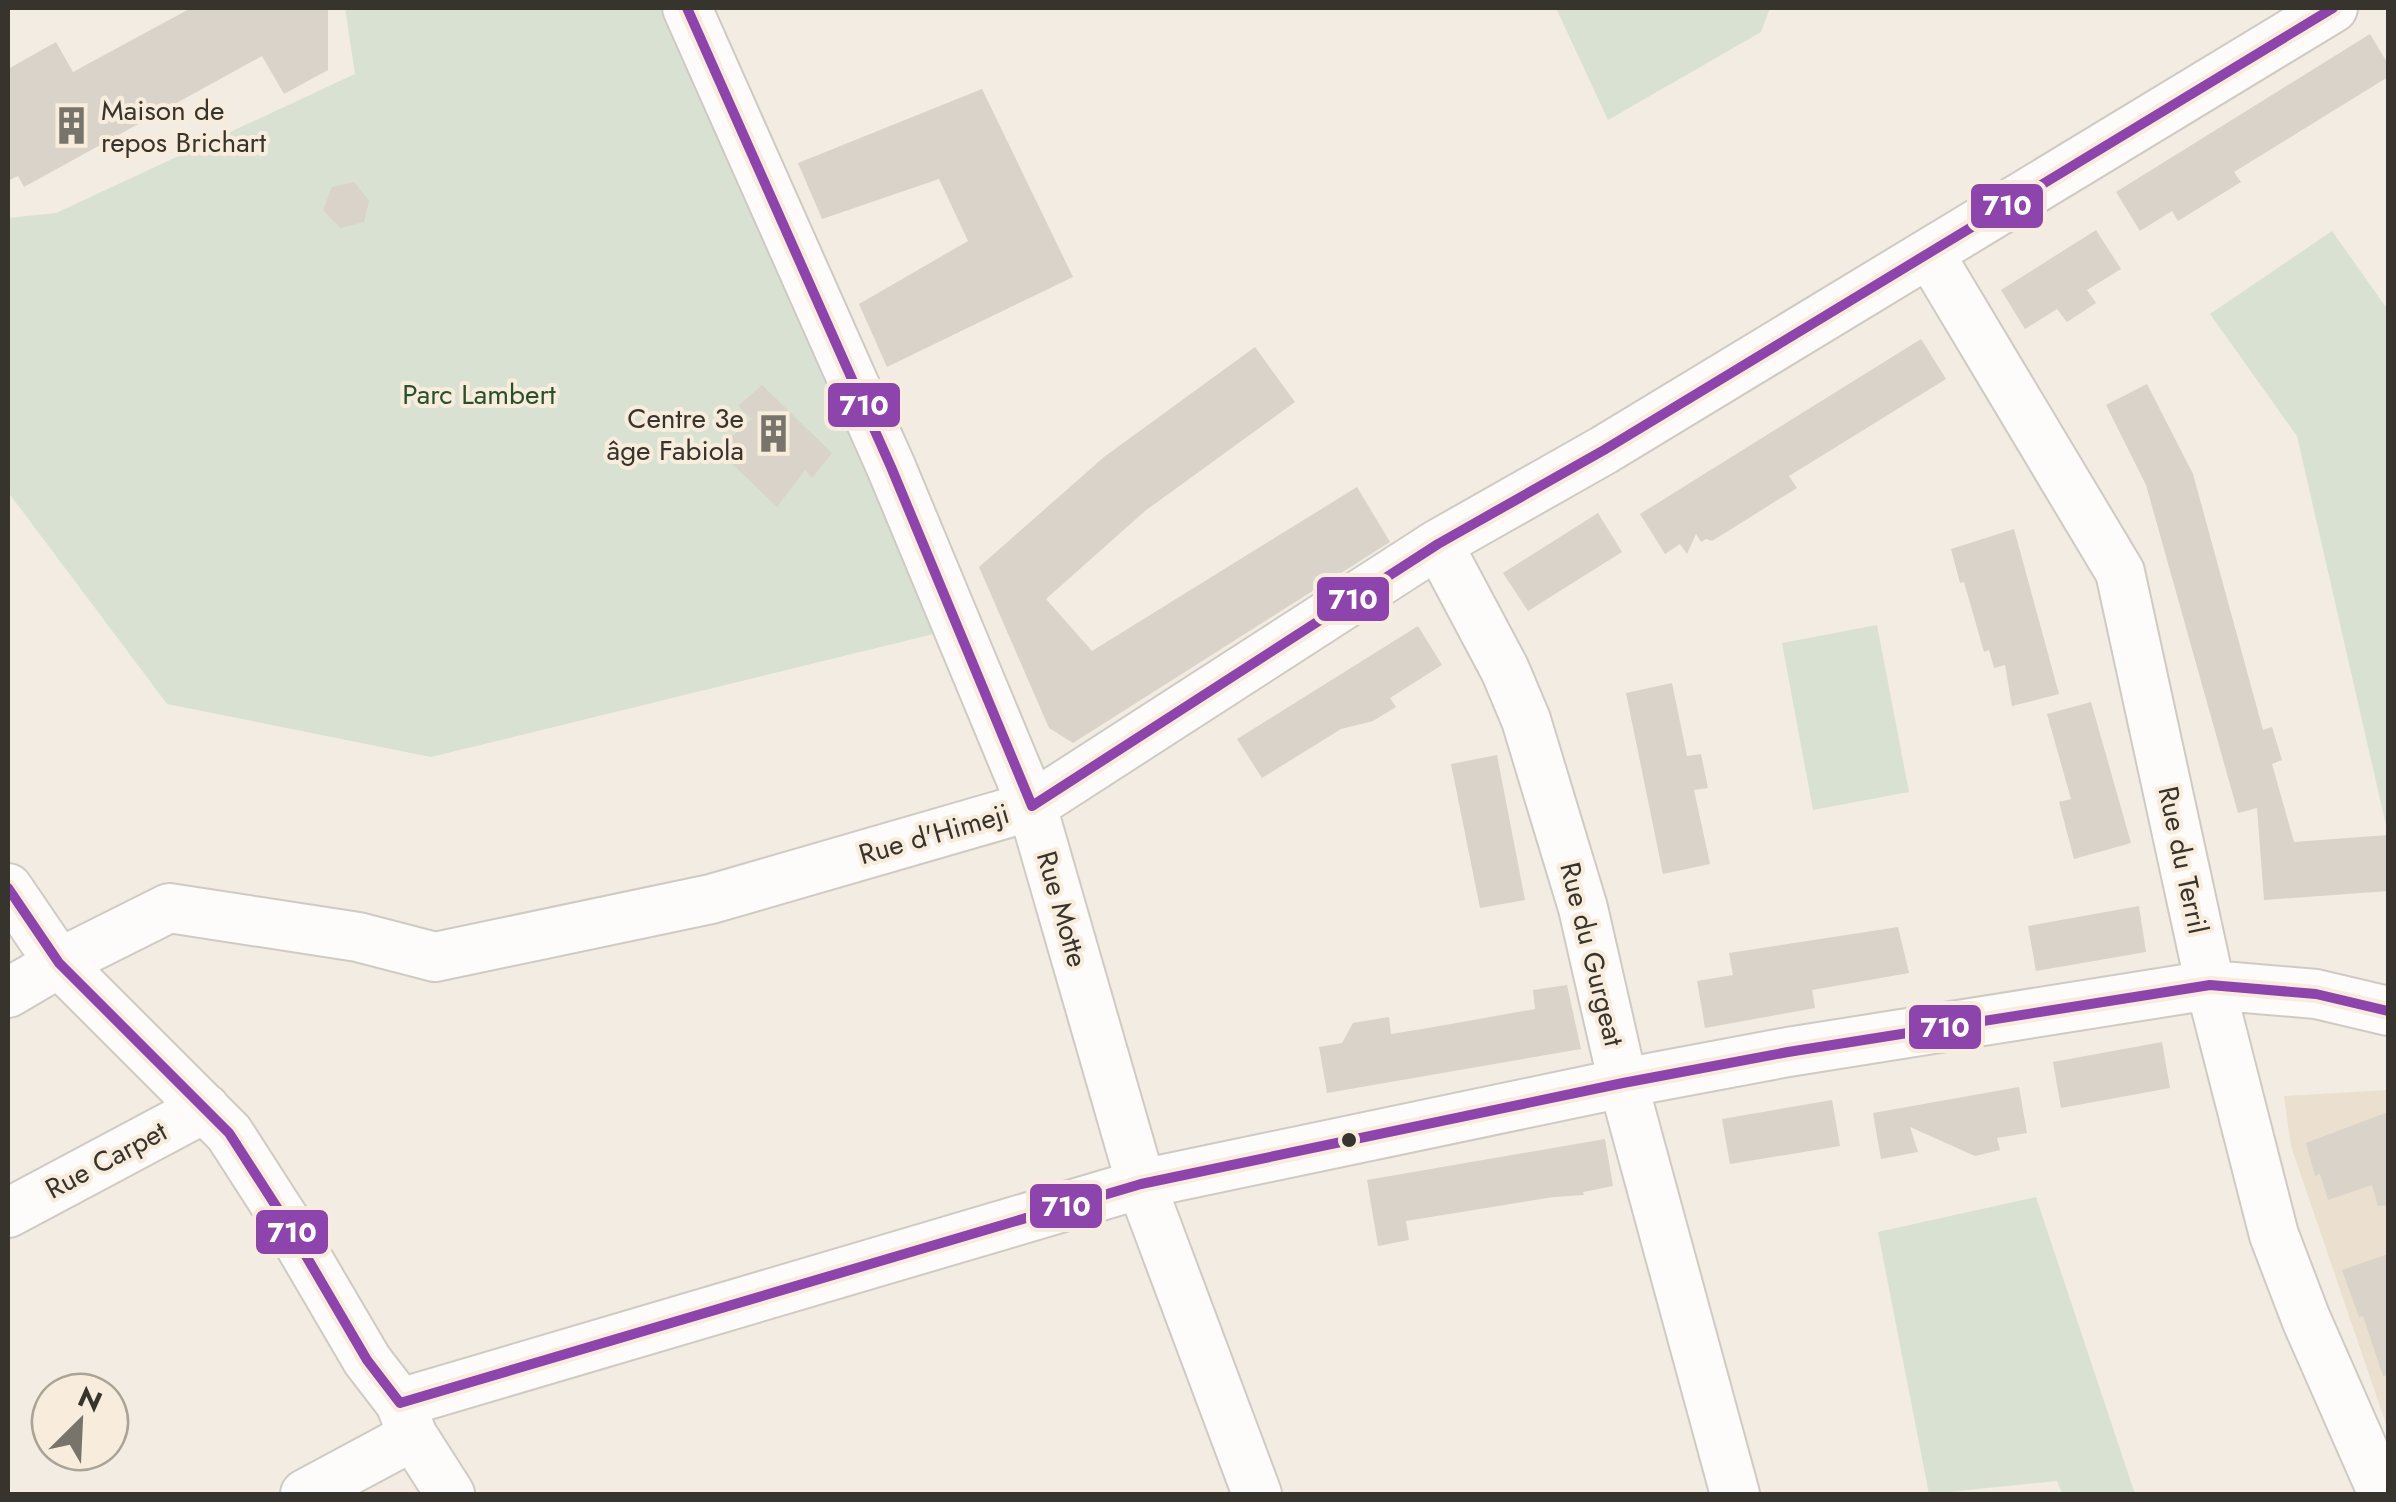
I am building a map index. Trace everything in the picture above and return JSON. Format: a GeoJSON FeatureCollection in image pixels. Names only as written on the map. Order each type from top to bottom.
{"type":"FeatureCollection","features":[{"type":"Feature","properties":{"kind":"street","name":"Rue Motte"},"geometry":{"type":"LineString","coordinates":[[687,8],[891,468],[1032,806],[1141,1184],[1258,1494]]}},
{"type":"Feature","properties":{"kind":"street","name":"Rue d'Himeji"},"geometry":{"type":"LineString","coordinates":[[8,993],[58,962],[169,908],[358,937],[434,956],[711,899],[1032,806],[1438,544],[1604,450],[2332,8]]}},
{"type":"Feature","properties":{"kind":"street","name":"Rue du Terril"},"geometry":{"type":"LineString","coordinates":[[1929,252],[2120,572],[2210,985],[2274,1235],[2306,1319],[2383,1494]]}},
{"type":"Feature","properties":{"kind":"street","name":"Rue du Gurgeat"},"geometry":{"type":"LineString","coordinates":[[1438,544],[1505,670],[1526,720],[1584,908],[1623,1083],[1735,1494]]}},
{"type":"Feature","properties":{"kind":"street"},"geometry":{"type":"LineString","coordinates":[[8,888],[58,962],[229,1133],[450,1494]]}},
{"type":"Feature","properties":{"kind":"street"},"geometry":{"type":"LineString","coordinates":[[305,1494],[407,1419],[1141,1184],[1788,1052],[2210,985],[2316,994],[2388,1011]]}},
{"type":"Feature","properties":{"kind":"street","name":"Rue Carpet"},"geometry":{"type":"LineString","coordinates":[[8,1213],[205,1108]]}},
{"type":"Feature","properties":{"kind":"shaded area"},"geometry":{"type":"Polygon","coordinates":[[[2388,1090],[2388,1430],[2291,1146],[2284,1096],[2388,1090]]]}},
{"type":"Feature","properties":{"kind":"green space","name":"Parc Lambert"},"geometry":{"type":"Polygon","coordinates":[[[345,8],[687,8],[958,628],[431,757],[167,704],[8,492],[8,218],[56,213],[355,74],[345,8]]]}},
{"type":"Feature","properties":{"kind":"green space"},"geometry":{"type":"Polygon","coordinates":[[[1556,8],[1770,8],[1761,32],[1608,120],[1556,8]]]}},
{"type":"Feature","properties":{"kind":"green space"},"geometry":{"type":"Polygon","coordinates":[[[2332,231],[2388,310],[2388,834],[2297,436],[2210,314],[2332,231]]]}},
{"type":"Feature","properties":{"kind":"green space"},"geometry":{"type":"Polygon","coordinates":[[[1877,625],[1909,792],[1813,810],[1782,643],[1877,625]]]}},
{"type":"Feature","properties":{"kind":"green space"},"geometry":{"type":"Polygon","coordinates":[[[2036,1197],[2135,1494],[2062,1494],[2057,1481],[1929,1494],[1878,1232],[2036,1197]]]}},
{"type":"Feature","properties":{"kind":"building","name":"Maison de repos Brichart"},"geometry":{"type":"Polygon","coordinates":[[[191,8],[328,8],[328,70],[284,94],[262,56],[24,187],[18,176],[8,181],[8,69],[56,42],[73,72],[191,8]]]}},
{"type":"Feature","properties":{"kind":"building"},"geometry":{"type":"Polygon","coordinates":[[[2370,34],[2388,64],[2388,77],[2234,172],[2241,182],[2178,221],[2172,211],[2140,231],[2116,192],[2370,34]]]}},
{"type":"Feature","properties":{"kind":"building"},"geometry":{"type":"Polygon","coordinates":[[[982,89],[1073,277],[887,367],[859,304],[968,241],[939,179],[822,219],[798,163],[982,89]]]}},
{"type":"Feature","properties":{"kind":"building"},"geometry":{"type":"Polygon","coordinates":[[[354,182],[369,201],[364,222],[340,228],[323,210],[332,187],[354,182]]]}},
{"type":"Feature","properties":{"kind":"building"},"geometry":{"type":"Polygon","coordinates":[[[2096,230],[2121,269],[2087,290],[2096,303],[2067,322],[2057,309],[2025,329],[2001,290],[2096,230]]]}},
{"type":"Feature","properties":{"kind":"building"},"geometry":{"type":"Polygon","coordinates":[[[1921,339],[1946,379],[1789,476],[1797,488],[1712,541],[1701,542],[1696,534],[1687,554],[1680,544],[1665,554],[1640,514],[1921,339]]]}},
{"type":"Feature","properties":{"kind":"building"},"geometry":{"type":"Polygon","coordinates":[[[1255,347],[1295,402],[1145,511],[1046,599],[1092,651],[1357,487],[1390,542],[1073,743],[1049,728],[979,567],[1104,457],[1255,347]]]}},
{"type":"Feature","properties":{"kind":"building"},"geometry":{"type":"Polygon","coordinates":[[[2147,384],[2193,474],[2263,730],[2272,727],[2282,760],[2272,764],[2294,842],[2388,835],[2388,891],[2264,900],[2257,808],[2238,813],[2146,485],[2106,405],[2147,384]]]}},
{"type":"Feature","properties":{"kind":"building","name":"Centre 3e âge Fabiola"},"geometry":{"type":"Polygon","coordinates":[[[762,385],[832,453],[812,478],[805,470],[777,507],[717,449],[752,419],[738,406],[762,385]]]}},
{"type":"Feature","properties":{"kind":"building"},"geometry":{"type":"Polygon","coordinates":[[[1598,513],[1622,552],[1528,611],[1503,573],[1598,513]]]}},
{"type":"Feature","properties":{"kind":"building"},"geometry":{"type":"Polygon","coordinates":[[[2014,529],[2059,694],[2012,706],[2005,665],[1994,668],[1989,650],[1984,652],[1951,549],[2014,529]]]}},
{"type":"Feature","properties":{"kind":"building"},"geometry":{"type":"Polygon","coordinates":[[[1418,626],[1442,665],[1390,698],[1396,707],[1373,721],[1341,729],[1262,778],[1237,739],[1418,626]]]}},
{"type":"Feature","properties":{"kind":"building"},"geometry":{"type":"Polygon","coordinates":[[[1672,683],[1687,756],[1701,754],[1708,788],[1694,790],[1710,864],[1663,874],[1626,693],[1672,683]]]}},
{"type":"Feature","properties":{"kind":"building"},"geometry":{"type":"Polygon","coordinates":[[[2091,702],[2131,843],[2074,859],[2059,802],[2071,799],[2047,714],[2091,702]]]}},
{"type":"Feature","properties":{"kind":"building"},"geometry":{"type":"Polygon","coordinates":[[[1497,755],[1525,900],[1480,908],[1451,764],[1497,755]]]}},
{"type":"Feature","properties":{"kind":"building"},"geometry":{"type":"Polygon","coordinates":[[[2139,906],[2146,952],[2036,971],[2028,926],[2139,906]]]}},
{"type":"Feature","properties":{"kind":"building"},"geometry":{"type":"Polygon","coordinates":[[[1898,927],[1909,973],[1812,990],[1815,1008],[1705,1028],[1697,981],[1733,975],[1729,953],[1898,927]]]}},
{"type":"Feature","properties":{"kind":"building"},"geometry":{"type":"Polygon","coordinates":[[[1567,985],[1581,1049],[1327,1093],[1319,1047],[1342,1043],[1353,1023],[1389,1017],[1391,1034],[1535,1009],[1533,990],[1567,985]]]}},
{"type":"Feature","properties":{"kind":"building"},"geometry":{"type":"Polygon","coordinates":[[[2162,1042],[2170,1088],[2061,1108],[2053,1062],[2162,1042]]]}},
{"type":"Feature","properties":{"kind":"building"},"geometry":{"type":"Polygon","coordinates":[[[2019,1087],[2027,1133],[1997,1138],[2000,1150],[1975,1156],[1910,1127],[1918,1152],[1881,1159],[1873,1113],[2019,1087]]]}},
{"type":"Feature","properties":{"kind":"building"},"geometry":{"type":"Polygon","coordinates":[[[1832,1100],[1840,1146],[1730,1164],[1722,1119],[1832,1100]]]}},
{"type":"Feature","properties":{"kind":"building"},"geometry":{"type":"Polygon","coordinates":[[[2388,1112],[2388,1205],[2378,1206],[2372,1185],[2328,1200],[2320,1174],[2315,1176],[2306,1143],[2388,1112]]]}},
{"type":"Feature","properties":{"kind":"building"},"geometry":{"type":"Polygon","coordinates":[[[1605,1139],[1613,1186],[1583,1192],[1584,1195],[1406,1221],[1409,1240],[1378,1246],[1367,1180],[1605,1139]]]}},
{"type":"Feature","properties":{"kind":"building"},"geometry":{"type":"Polygon","coordinates":[[[2388,1254],[2388,1375],[2383,1376],[2342,1270],[2388,1254]]]}},
{"type":"Feature","properties":{"kind":"transit line","name":"710"},"geometry":{"type":"LineString","coordinates":[[687,8],[891,467],[1032,806]]}},
{"type":"Feature","properties":{"kind":"transit line","name":"710"},"geometry":{"type":"LineString","coordinates":[[1032,806],[1438,544],[1604,450],[2333,8]]}},
{"type":"Feature","properties":{"kind":"transit line","name":"710"},"geometry":{"type":"LineString","coordinates":[[8,888],[59,963],[229,1133],[367,1360],[400,1403],[1141,1184],[1623,1083],[1788,1052],[2210,985],[2316,994],[2388,1011]]}},
{"type":"Feature","properties":{"kind":"place","name":"Maison de repos Brichart"},"geometry":{"type":"Point","coordinates":[71,126]}},
{"type":"Feature","properties":{"kind":"place","name":"Centre 3e âge Fabiola"},"geometry":{"type":"Point","coordinates":[774,434]}}]}
